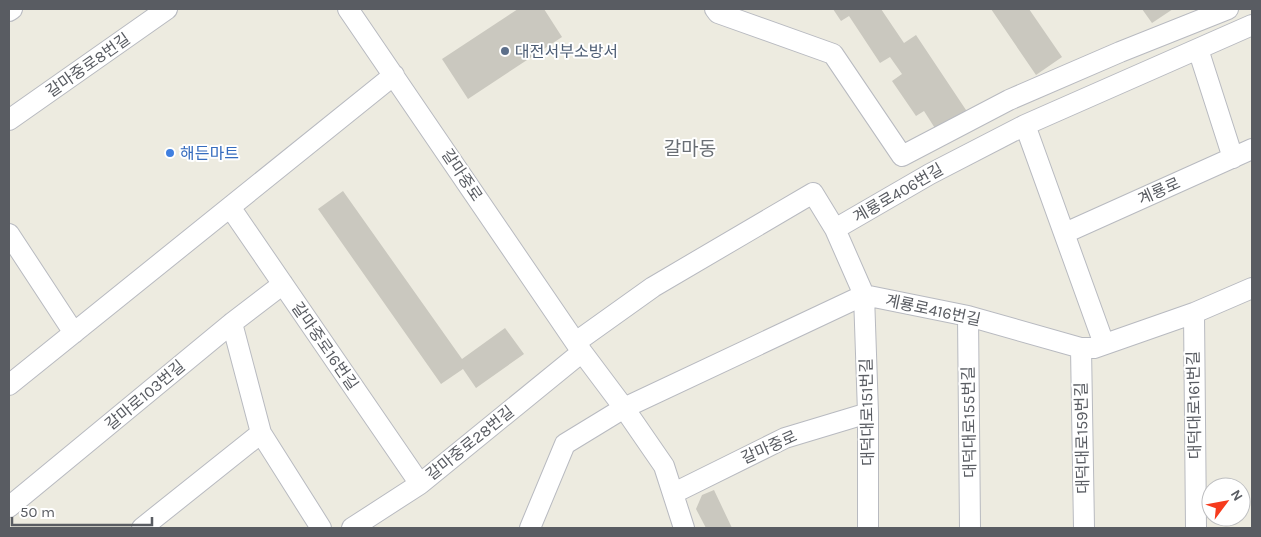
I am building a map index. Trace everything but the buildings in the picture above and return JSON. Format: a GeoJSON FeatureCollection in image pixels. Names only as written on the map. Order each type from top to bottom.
{"type":"FeatureCollection","features":[{"type":"Feature","properties":{"kind":"street","name":"갈마중로8번길"},"geometry":{"type":"LineString","coordinates":[[9,120],[168,9]]}},
{"type":"Feature","properties":{"kind":"street","name":"갈마중로"},"geometry":{"type":"LineString","coordinates":[[348,9],[579,347],[664,466],[684,528]]}},
{"type":"Feature","properties":{"kind":"street"},"geometry":{"type":"LineString","coordinates":[[716,9],[718,13],[833,54],[902,156],[1009,100],[1120,52],[1228,9]]}},
{"type":"Feature","properties":{"kind":"street","name":"계룡로406번길"},"geometry":{"type":"LineString","coordinates":[[864,295],[835,229],[930,174],[1025,125],[1252,25]]}},
{"type":"Feature","properties":{"kind":"street"},"geometry":{"type":"LineString","coordinates":[[1198,49],[1233,158]]}},
{"type":"Feature","properties":{"kind":"street"},"geometry":{"type":"LineString","coordinates":[[9,385],[394,75]]}},
{"type":"Feature","properties":{"kind":"street"},"geometry":{"type":"LineString","coordinates":[[1025,125],[1104,344]]}},
{"type":"Feature","properties":{"kind":"street","name":"계룡로"},"geometry":{"type":"LineString","coordinates":[[1065,233],[1252,150]]}},
{"type":"Feature","properties":{"kind":"street"},"geometry":{"type":"LineString","coordinates":[[579,347],[653,288],[813,193],[835,229]]}},
{"type":"Feature","properties":{"kind":"street","name":"갈마중로16번길"},"geometry":{"type":"LineString","coordinates":[[230,207],[420,484]]}},
{"type":"Feature","properties":{"kind":"street"},"geometry":{"type":"LineString","coordinates":[[9,234],[74,333]]}},
{"type":"Feature","properties":{"kind":"street","name":"갈마로103번길"},"geometry":{"type":"LineString","coordinates":[[9,507],[232,323],[283,284]]}},
{"type":"Feature","properties":{"kind":"street","name":"계룡로416번길"},"geometry":{"type":"LineString","coordinates":[[530,528],[565,444],[624,408],[864,295],[968,316],[1081,348],[1094,348],[1194,313],[1252,288]]}},
{"type":"Feature","properties":{"kind":"street","name":"대덕대로151번길"},"geometry":{"type":"LineString","coordinates":[[864,295],[868,413],[868,528]]}},
{"type":"Feature","properties":{"kind":"street","name":"대덕대로161번길"},"geometry":{"type":"LineString","coordinates":[[1194,313],[1196,528]]}},
{"type":"Feature","properties":{"kind":"street","name":"대덕대로155번길"},"geometry":{"type":"LineString","coordinates":[[968,316],[970,528]]}},
{"type":"Feature","properties":{"kind":"street"},"geometry":{"type":"LineString","coordinates":[[232,323],[261,433],[321,528]]}},
{"type":"Feature","properties":{"kind":"street","name":"갈마중로28번길"},"geometry":{"type":"LineString","coordinates":[[352,528],[420,484],[579,347]]}},
{"type":"Feature","properties":{"kind":"street","name":"대덕대로159번길"},"geometry":{"type":"LineString","coordinates":[[1081,348],[1084,528]]}},
{"type":"Feature","properties":{"kind":"street","name":"갈마중로"},"geometry":{"type":"LineString","coordinates":[[674,493],[785,438],[868,413]]}},
{"type":"Feature","properties":{"kind":"street"},"geometry":{"type":"LineString","coordinates":[[142,528],[261,433]]}},
{"type":"Feature","properties":{"kind":"place","name":"대전서부소방서"},"geometry":{"type":"Point","coordinates":[505,51]}},
{"type":"Feature","properties":{"kind":"place","name":"해든마트"},"geometry":{"type":"Point","coordinates":[170,153]}},
{"type":"Feature","properties":{"kind":"district","name":"갈마동"},"geometry":{"type":"Point","coordinates":[690,149]}}]}
